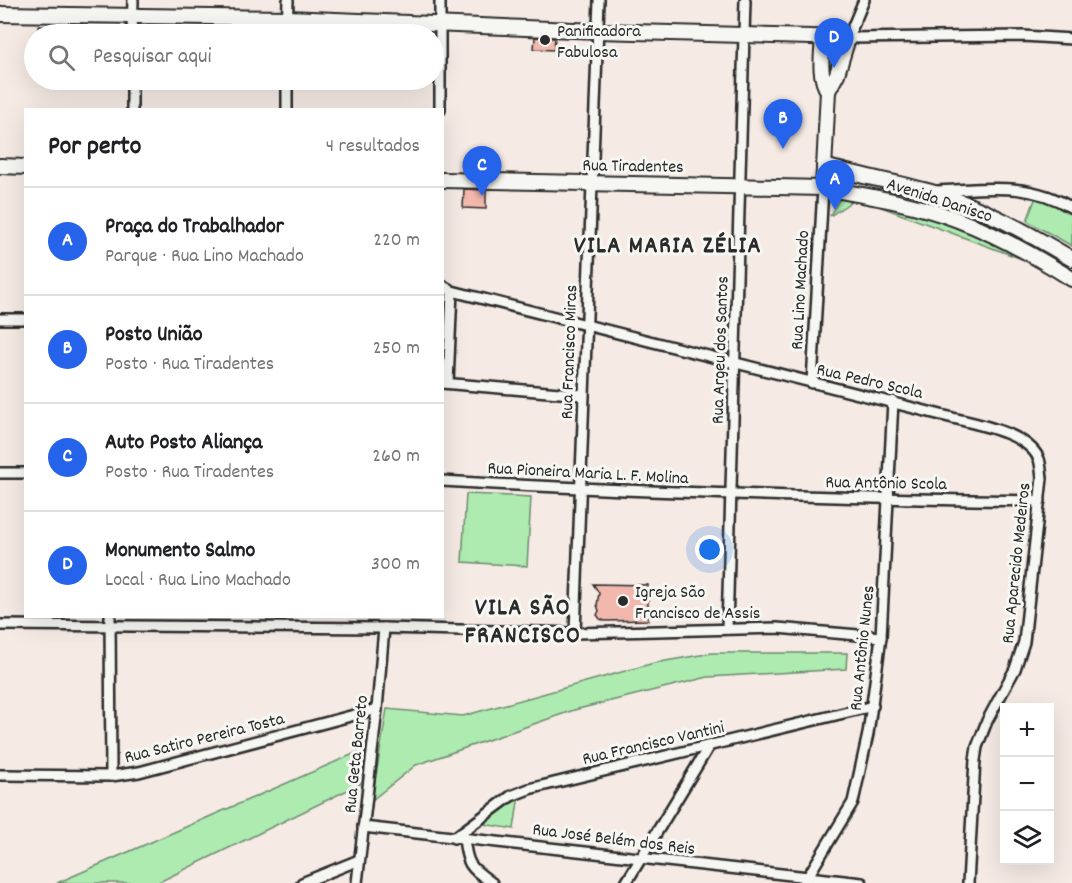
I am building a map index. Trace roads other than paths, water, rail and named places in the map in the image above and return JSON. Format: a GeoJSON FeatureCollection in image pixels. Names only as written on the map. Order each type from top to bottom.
{"type":"FeatureCollection","features":[{"type":"Feature","properties":{"kind":"main road"},"geometry":{"type":"LineString","coordinates":[[0,14],[287,18],[439,24]]}},
{"type":"Feature","properties":{"kind":"main road"},"geometry":{"type":"LineString","coordinates":[[444,24],[848,38]]}},
{"type":"Feature","properties":{"kind":"main road","name":"Rua Lino Machado"},"geometry":{"type":"LineString","coordinates":[[823,38],[822,72],[828,91]]}},
{"type":"Feature","properties":{"kind":"main road","name":"Rua Lino Machado"},"geometry":{"type":"LineString","coordinates":[[823,188],[828,91],[837,75],[848,38]]}},
{"type":"Feature","properties":{"kind":"main road"},"geometry":{"type":"LineString","coordinates":[[0,166],[24,167]]}},
{"type":"Feature","properties":{"kind":"main road","name":"Avenida Danisco"},"geometry":{"type":"LineString","coordinates":[[824,166],[960,201],[1072,259]]}},
{"type":"Feature","properties":{"kind":"main road","name":"Rua Tiradentes"},"geometry":{"type":"LineString","coordinates":[[444,180],[823,188]]}},
{"type":"Feature","properties":{"kind":"main road","name":"Avenida Danisco"},"geometry":{"type":"LineString","coordinates":[[823,188],[880,198],[956,219],[992,234],[1072,279]]}},
{"type":"Feature","properties":{"kind":"street"},"geometry":{"type":"LineString","coordinates":[[132,24],[133,0]]}},
{"type":"Feature","properties":{"kind":"street"},"geometry":{"type":"LineString","coordinates":[[287,24],[288,0]]}},
{"type":"Feature","properties":{"kind":"street"},"geometry":{"type":"LineString","coordinates":[[439,24],[440,0]]}},
{"type":"Feature","properties":{"kind":"street","name":"Rua Francisco Miras"},"geometry":{"type":"LineString","coordinates":[[575,633],[582,395],[599,0]]}},
{"type":"Feature","properties":{"kind":"street","name":"Rua Argeu dos Santos"},"geometry":{"type":"LineString","coordinates":[[727,629],[745,0]]}},
{"type":"Feature","properties":{"kind":"street","name":"Rua Lino Machado"},"geometry":{"type":"LineString","coordinates":[[848,38],[864,0]]}},
{"type":"Feature","properties":{"kind":"street"},"geometry":{"type":"LineString","coordinates":[[848,38],[1023,36],[1072,39]]}},
{"type":"Feature","properties":{"kind":"street"},"geometry":{"type":"LineString","coordinates":[[132,90],[132,108]]}},
{"type":"Feature","properties":{"kind":"street"},"geometry":{"type":"LineString","coordinates":[[287,90],[287,108]]}},
{"type":"Feature","properties":{"kind":"street"},"geometry":{"type":"LineString","coordinates":[[440,90],[440,108]]}},
{"type":"Feature","properties":{"kind":"street","name":"Rua Lino Machado"},"geometry":{"type":"LineString","coordinates":[[812,383],[823,188]]}},
{"type":"Feature","properties":{"kind":"street"},"geometry":{"type":"LineString","coordinates":[[930,192],[1001,188],[1027,190],[1053,197],[1072,208]]}},
{"type":"Feature","properties":{"kind":"street","name":"Rua Pedro Scola"},"geometry":{"type":"LineString","coordinates":[[444,286],[452,291],[585,326],[893,401],[1007,434]]}},
{"type":"Feature","properties":{"kind":"street"},"geometry":{"type":"LineString","coordinates":[[452,291],[445,383],[582,395]]}},
{"type":"Feature","properties":{"kind":"street"},"geometry":{"type":"LineString","coordinates":[[0,319],[24,319]]}},
{"type":"Feature","properties":{"kind":"street","name":"Rua Antônio Nunes"},"geometry":{"type":"LineString","coordinates":[[806,880],[853,802],[873,706],[881,637],[893,401]]}},
{"type":"Feature","properties":{"kind":"street","name":"Rua Aparecido Medeiros"},"geometry":{"type":"LineString","coordinates":[[968,883],[977,747],[995,705],[1021,656],[1027,628],[1041,501],[1042,478],[1039,459],[1022,441],[1007,434]]}},
{"type":"Feature","properties":{"kind":"street"},"geometry":{"type":"LineString","coordinates":[[0,473],[24,473]]}},
{"type":"Feature","properties":{"kind":"street","name":"Rua Pioneira Maria L. F. Molina"},"geometry":{"type":"LineString","coordinates":[[444,481],[731,495]]}},
{"type":"Feature","properties":{"kind":"street","name":"Rua Antônio Scola"},"geometry":{"type":"LineString","coordinates":[[731,495],[1041,501]]}},
{"type":"Feature","properties":{"kind":"street"},"geometry":{"type":"LineString","coordinates":[[110,618],[111,776]]}},
{"type":"Feature","properties":{"kind":"street"},"geometry":{"type":"LineString","coordinates":[[0,625],[384,628],[575,633],[806,629],[881,637]]}},
{"type":"Feature","properties":{"kind":"street","name":"Rua Geta Barreto"},"geometry":{"type":"LineString","coordinates":[[357,883],[384,628]]}},
{"type":"Feature","properties":{"kind":"street","name":"Rua Francisco Vantini"},"geometry":{"type":"LineString","coordinates":[[459,838],[511,796],[524,791],[873,706]]}},
{"type":"Feature","properties":{"kind":"street","name":"Rua Satiro Pereira Tosta"},"geometry":{"type":"LineString","coordinates":[[0,775],[111,776],[139,772],[377,709]]}},
{"type":"Feature","properties":{"kind":"street"},"geometry":{"type":"LineString","coordinates":[[626,883],[709,746]]}},
{"type":"Feature","properties":{"kind":"street","name":"Rua José Belém dos Reis"},"geometry":{"type":"LineString","coordinates":[[363,827],[641,858],[806,880],[862,883]]}},
{"type":"Feature","properties":{"kind":"street"},"geometry":{"type":"LineString","coordinates":[[459,838],[466,860],[492,883]]}},
{"type":"Feature","properties":{"kind":"street"},"geometry":{"type":"LineString","coordinates":[[302,883],[359,860]]}},
{"type":"Feature","properties":{"kind":"place","name":"Panificadora Fabulosa"},"geometry":{"type":"Point","coordinates":[545,40]}},
{"type":"Feature","properties":{"kind":"place","name":"Monumento Salmo"},"geometry":{"type":"Point","coordinates":[834,68]}},
{"type":"Feature","properties":{"kind":"place","name":"Posto União"},"geometry":{"type":"Point","coordinates":[783,149]}},
{"type":"Feature","properties":{"kind":"place","name":"Auto Posto Aliança"},"geometry":{"type":"Point","coordinates":[482,196]}},
{"type":"Feature","properties":{"kind":"place","name":"Praça do Trabalhador"},"geometry":{"type":"Point","coordinates":[835,210]}},
{"type":"Feature","properties":{"kind":"place","name":"Igreja São Francisco de Assis"},"geometry":{"type":"Point","coordinates":[623,601]}},
{"type":"Feature","properties":{"kind":"district","name":"VILA MARIA ZÉLIA"},"geometry":{"type":"Point","coordinates":[668,244]}},
{"type":"Feature","properties":{"kind":"district","name":"VILA SÃO FRANCISCO"},"geometry":{"type":"Point","coordinates":[523,620]}}]}
